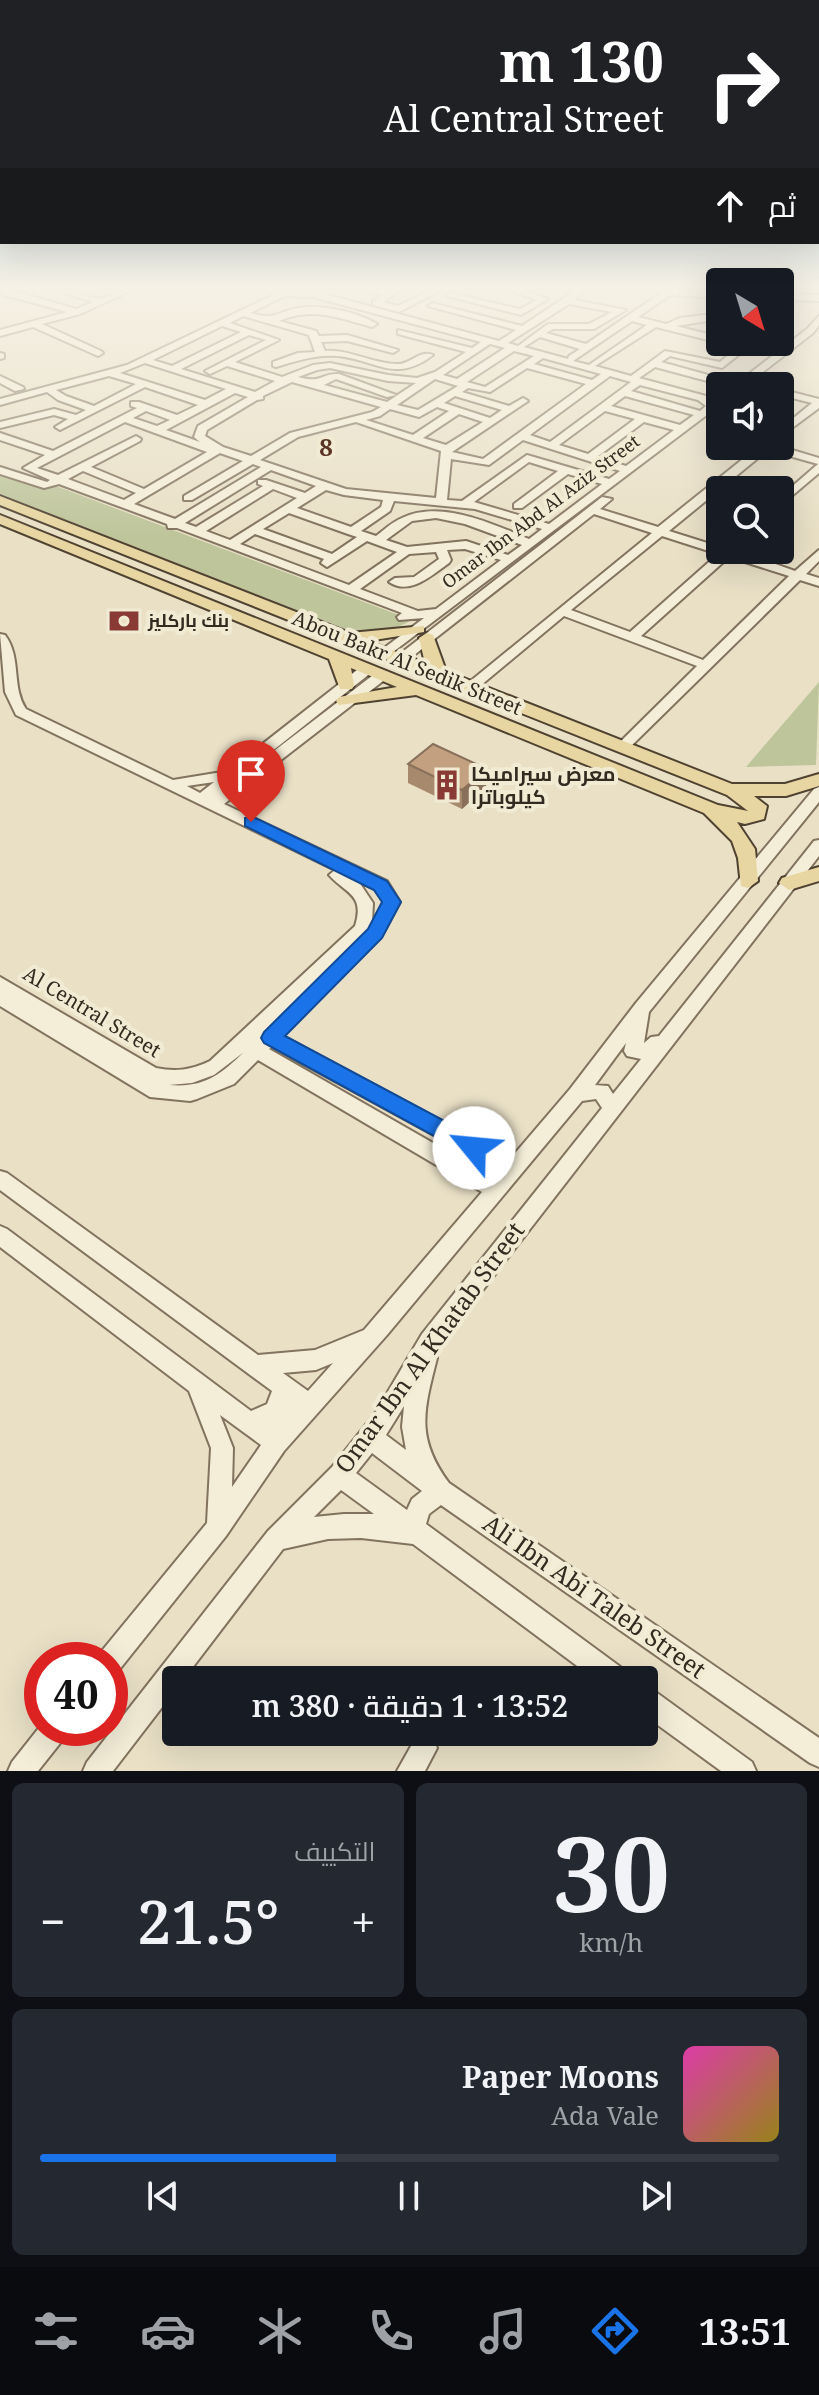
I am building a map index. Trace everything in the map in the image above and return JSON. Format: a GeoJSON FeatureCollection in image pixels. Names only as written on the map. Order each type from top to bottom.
{"type":"FeatureCollection","features":[{"type":"Feature","properties":{"kind":"main road","name":"Abou Bakr Al Sedik Street"},"geometry":{"type":"LineString","coordinates":[[0,500],[26,511],[51,530],[374,672],[711,809],[743,842],[750,867],[748,881]]}},
{"type":"Feature","properties":{"kind":"main road"},"geometry":{"type":"LineString","coordinates":[[6,521],[27,520],[26,511]]}},
{"type":"Feature","properties":{"kind":"main road","name":"Abou Bakr Al Sedik Street"},"geometry":{"type":"LineString","coordinates":[[6,521],[51,530],[343,638],[730,790],[786,790],[819,780]]}},
{"type":"Feature","properties":{"kind":"main road"},"geometry":{"type":"LineString","coordinates":[[343,638],[409,626],[440,676]]}},
{"type":"Feature","properties":{"kind":"main road"},"geometry":{"type":"LineString","coordinates":[[335,655],[343,668],[350,692],[421,691]]}},
{"type":"Feature","properties":{"kind":"main road"},"geometry":{"type":"LineString","coordinates":[[711,809],[745,818],[757,815],[758,806],[730,790]]}},
{"type":"Feature","properties":{"kind":"main road"},"geometry":{"type":"LineString","coordinates":[[789,883],[819,874]]}},
{"type":"Feature","properties":{"kind":"street"},"geometry":{"type":"LineString","coordinates":[[0,394],[93,370]]}},
{"type":"Feature","properties":{"kind":"street"},"geometry":{"type":"LineString","coordinates":[[0,402],[120,370]]}},
{"type":"Feature","properties":{"kind":"street"},"geometry":{"type":"LineString","coordinates":[[175,370],[259,397]]}},
{"type":"Feature","properties":{"kind":"street"},"geometry":{"type":"LineString","coordinates":[[251,370],[414,414],[431,408],[481,370]]}},
{"type":"Feature","properties":{"kind":"street"},"geometry":{"type":"LineString","coordinates":[[295,370],[303,372]]}},
{"type":"Feature","properties":{"kind":"street"},"geometry":{"type":"LineString","coordinates":[[218,450],[201,441],[202,428],[303,372],[314,370]]}},
{"type":"Feature","properties":{"kind":"street"},"geometry":{"type":"LineString","coordinates":[[355,370],[394,379],[433,377],[509,409]]}},
{"type":"Feature","properties":{"kind":"street"},"geometry":{"type":"LineString","coordinates":[[188,498],[301,432],[360,421],[405,397],[444,370]]}},
{"type":"Feature","properties":{"kind":"street"},"geometry":{"type":"LineString","coordinates":[[459,387],[486,390],[519,370]]}},
{"type":"Feature","properties":{"kind":"street"},"geometry":{"type":"LineString","coordinates":[[543,370],[593,383]]}},
{"type":"Feature","properties":{"kind":"street"},"geometry":{"type":"LineString","coordinates":[[596,370],[637,378]]}},
{"type":"Feature","properties":{"kind":"street"},"geometry":{"type":"LineString","coordinates":[[611,370],[706,399]]}},
{"type":"Feature","properties":{"kind":"street"},"geometry":{"type":"LineString","coordinates":[[552,445],[623,392],[646,370]]}},
{"type":"Feature","properties":{"kind":"street"},"geometry":{"type":"LineString","coordinates":[[678,370],[706,377]]}},
{"type":"Feature","properties":{"kind":"street"},"geometry":{"type":"LineString","coordinates":[[111,373],[206,404]]}},
{"type":"Feature","properties":{"kind":"street"},"geometry":{"type":"LineString","coordinates":[[360,421],[415,438],[479,464],[492,458],[608,373]]}},
{"type":"Feature","properties":{"kind":"street"},"geometry":{"type":"LineString","coordinates":[[315,385],[336,376],[383,393],[405,397]]}},
{"type":"Feature","properties":{"kind":"street"},"geometry":{"type":"LineString","coordinates":[[1,380],[19,389]]}},
{"type":"Feature","properties":{"kind":"street"},"geometry":{"type":"LineString","coordinates":[[60,427],[144,384]]}},
{"type":"Feature","properties":{"kind":"street"},"geometry":{"type":"LineString","coordinates":[[158,430],[234,389]]}},
{"type":"Feature","properties":{"kind":"street"},"geometry":{"type":"LineString","coordinates":[[50,390],[94,409]]}},
{"type":"Feature","properties":{"kind":"street"},"geometry":{"type":"LineString","coordinates":[[623,392],[701,414]]}},
{"type":"Feature","properties":{"kind":"street"},"geometry":{"type":"LineString","coordinates":[[794,396],[819,402]]}},
{"type":"Feature","properties":{"kind":"street"},"geometry":{"type":"LineString","coordinates":[[117,398],[178,419]]}},
{"type":"Feature","properties":{"kind":"street"},"geometry":{"type":"LineString","coordinates":[[446,451],[523,401]]}},
{"type":"Feature","properties":{"kind":"street"},"geometry":{"type":"LineString","coordinates":[[794,423],[819,402]]}},
{"type":"Feature","properties":{"kind":"street"},"geometry":{"type":"LineString","coordinates":[[145,408],[28,468],[124,505],[170,528],[196,532],[230,545],[409,626],[438,613]]}},
{"type":"Feature","properties":{"kind":"street"},"geometry":{"type":"LineString","coordinates":[[431,408],[490,421]]}},
{"type":"Feature","properties":{"kind":"street","name":"Omar Ibn Abd Al Aziz Street"},"geometry":{"type":"LineString","coordinates":[[392,657],[409,626],[509,575],[592,510],[706,408]]}},
{"type":"Feature","properties":{"kind":"street"},"geometry":{"type":"LineString","coordinates":[[601,409],[681,429]]}},
{"type":"Feature","properties":{"kind":"street","name":"Omar Ibn Abd Al Aziz Street"},"geometry":{"type":"LineString","coordinates":[[409,626],[438,613],[610,483],[659,452],[706,409]]}},
{"type":"Feature","properties":{"kind":"street"},"geometry":{"type":"LineString","coordinates":[[0,425],[58,412],[78,418]]}},
{"type":"Feature","properties":{"kind":"street"},"geometry":{"type":"LineString","coordinates":[[415,438],[452,414]]}},
{"type":"Feature","properties":{"kind":"street"},"geometry":{"type":"LineString","coordinates":[[31,417],[87,437]]}},
{"type":"Feature","properties":{"kind":"street"},"geometry":{"type":"LineString","coordinates":[[124,418],[324,486],[389,499],[465,504],[550,528]]}},
{"type":"Feature","properties":{"kind":"street"},"geometry":{"type":"LineString","coordinates":[[590,457],[641,420]]}},
{"type":"Feature","properties":{"kind":"street"},"geometry":{"type":"LineString","coordinates":[[537,424],[568,433]]}},
{"type":"Feature","properties":{"kind":"street"},"geometry":{"type":"LineString","coordinates":[[0,436],[52,454]]}},
{"type":"Feature","properties":{"kind":"street"},"geometry":{"type":"LineString","coordinates":[[521,436],[628,470]]}},
{"type":"Feature","properties":{"kind":"street"},"geometry":{"type":"LineString","coordinates":[[46,486],[136,439]]}},
{"type":"Feature","properties":{"kind":"street"},"geometry":{"type":"LineString","coordinates":[[124,505],[218,450]]}},
{"type":"Feature","properties":{"kind":"street"},"geometry":{"type":"LineString","coordinates":[[502,450],[610,483]]}},
{"type":"Feature","properties":{"kind":"street"},"geometry":{"type":"LineString","coordinates":[[441,502],[446,451]]}},
{"type":"Feature","properties":{"kind":"street"},"geometry":{"type":"LineString","coordinates":[[794,456],[819,464],[794,489]]}},
{"type":"Feature","properties":{"kind":"street"},"geometry":{"type":"LineString","coordinates":[[492,458],[515,465]]}},
{"type":"Feature","properties":{"kind":"street"},"geometry":{"type":"LineString","coordinates":[[465,504],[527,458]]}},
{"type":"Feature","properties":{"kind":"street"},"geometry":{"type":"LineString","coordinates":[[469,688],[749,460]]}},
{"type":"Feature","properties":{"kind":"street"},"geometry":{"type":"LineString","coordinates":[[82,467],[150,490],[210,502]]}},
{"type":"Feature","properties":{"kind":"street"},"geometry":{"type":"LineString","coordinates":[[170,528],[269,467]]}},
{"type":"Feature","properties":{"kind":"street"},"geometry":{"type":"LineString","coordinates":[[518,506],[568,469]]}},
{"type":"Feature","properties":{"kind":"street"},"geometry":{"type":"LineString","coordinates":[[0,470],[306,578],[350,590],[409,626]]}},
{"type":"Feature","properties":{"kind":"street"},"geometry":{"type":"LineString","coordinates":[[251,478],[306,497]]}},
{"type":"Feature","properties":{"kind":"street"},"geometry":{"type":"LineString","coordinates":[[196,532],[272,485]]}},
{"type":"Feature","properties":{"kind":"street"},"geometry":{"type":"LineString","coordinates":[[230,545],[324,486]]}},
{"type":"Feature","properties":{"kind":"street"},"geometry":{"type":"LineString","coordinates":[[352,532],[386,509],[389,499]]}},
{"type":"Feature","properties":{"kind":"street"},"geometry":{"type":"LineString","coordinates":[[288,509],[406,551],[466,545],[509,559]]}},
{"type":"Feature","properties":{"kind":"street"},"geometry":{"type":"LineString","coordinates":[[592,510],[706,544]]}},
{"type":"Feature","properties":{"kind":"street"},"geometry":{"type":"LineString","coordinates":[[306,578],[334,559],[408,519],[418,517],[470,521],[530,544]]}},
{"type":"Feature","properties":{"kind":"street"},"geometry":{"type":"LineString","coordinates":[[254,530],[334,559]]}},
{"type":"Feature","properties":{"kind":"street"},"geometry":{"type":"LineString","coordinates":[[395,582],[410,583],[423,578],[445,560],[441,549]]}},
{"type":"Feature","properties":{"kind":"street"},"geometry":{"type":"LineString","coordinates":[[350,590],[406,551]]}},
{"type":"Feature","properties":{"kind":"street"},"geometry":{"type":"LineString","coordinates":[[621,748],[819,554]]}},
{"type":"Feature","properties":{"kind":"street"},"geometry":{"type":"LineString","coordinates":[[631,638],[714,564]]}},
{"type":"Feature","properties":{"kind":"street"},"geometry":{"type":"LineString","coordinates":[[764,564],[819,582]]}},
{"type":"Feature","properties":{"kind":"street"},"geometry":{"type":"LineString","coordinates":[[494,570],[509,575]]}},
{"type":"Feature","properties":{"kind":"street"},"geometry":{"type":"LineString","coordinates":[[562,611],[705,665]]}},
{"type":"Feature","properties":{"kind":"street"},"geometry":{"type":"LineString","coordinates":[[0,638],[8,652],[7,694],[21,712],[381,885],[392,902],[388,915],[375,933],[323,976]]}},
{"type":"Feature","properties":{"kind":"street"},"geometry":{"type":"LineString","coordinates":[[208,801],[374,672]]}},
{"type":"Feature","properties":{"kind":"street"},"geometry":{"type":"LineString","coordinates":[[0,706],[31,727],[354,884],[367,905],[362,929],[323,976]]}},
{"type":"Feature","properties":{"kind":"street"},"geometry":{"type":"LineString","coordinates":[[174,784],[238,778]]}},
{"type":"Feature","properties":{"kind":"street"},"geometry":{"type":"LineString","coordinates":[[238,778],[244,809],[251,822]]}},
{"type":"Feature","properties":{"kind":"street","name":"Omar Ibn Al Khatab Street"},"geometry":{"type":"LineString","coordinates":[[125,1642],[218,1528],[276,1443],[379,1328],[577,1094],[642,1008],[819,792]]}},
{"type":"Feature","properties":{"kind":"street","name":"Omar Ibn Al Khatab Street"},"geometry":{"type":"LineString","coordinates":[[100,1768],[276,1539],[340,1475],[370,1437],[430,1341],[611,1106],[819,845]]}},
{"type":"Feature","properties":{"kind":"street","name":"Al Central Street"},"geometry":{"type":"LineString","coordinates":[[0,998],[89,1044],[150,1090],[169,1095],[211,1089],[228,1079],[256,1040],[323,976]]}},
{"type":"Feature","properties":{"kind":"street","name":"Al Central Street"},"geometry":{"type":"LineString","coordinates":[[0,983],[51,1022]]}},
{"type":"Feature","properties":{"kind":"street"},"geometry":{"type":"LineString","coordinates":[[642,1008],[631,1047],[636,1053],[645,1052],[677,1025]]}},
{"type":"Feature","properties":{"kind":"street"},"geometry":{"type":"LineString","coordinates":[[256,1040],[363,1087],[512,1168]]}},
{"type":"Feature","properties":{"kind":"street"},"geometry":{"type":"LineString","coordinates":[[256,1040],[347,1103],[495,1189]]}},
{"type":"Feature","properties":{"kind":"street"},"geometry":{"type":"LineString","coordinates":[[347,1103],[363,1087]]}},
{"type":"Feature","properties":{"kind":"street"},"geometry":{"type":"LineString","coordinates":[[577,1094],[601,1091],[611,1106]]}},
{"type":"Feature","properties":{"kind":"street"},"geometry":{"type":"LineString","coordinates":[[0,1181],[309,1405]]}},
{"type":"Feature","properties":{"kind":"street"},"geometry":{"type":"LineString","coordinates":[[0,1235],[276,1443]]}},
{"type":"Feature","properties":{"kind":"street"},"geometry":{"type":"LineString","coordinates":[[256,1365],[316,1360],[350,1347],[379,1328]]}},
{"type":"Feature","properties":{"kind":"street"},"geometry":{"type":"LineString","coordinates":[[412,1532],[420,1507],[441,1491],[426,1473],[416,1452],[412,1430],[430,1341]]}},
{"type":"Feature","properties":{"kind":"street"},"geometry":{"type":"LineString","coordinates":[[197,1382],[222,1448],[218,1528]]}},
{"type":"Feature","properties":{"kind":"street"},"geometry":{"type":"LineString","coordinates":[[249,1422],[264,1420],[276,1411],[283,1399],[283,1385]]}},
{"type":"Feature","properties":{"kind":"street","name":"Ali Ibn Abi Taleb Street"},"geometry":{"type":"LineString","coordinates":[[370,1437],[441,1491],[819,1754]]}},
{"type":"Feature","properties":{"kind":"street"},"geometry":{"type":"LineString","coordinates":[[340,1475],[412,1532],[598,1666]]}},
{"type":"Feature","properties":{"kind":"street"},"geometry":{"type":"LineString","coordinates":[[276,1539],[311,1529],[350,1524],[412,1532]]}},
{"type":"Feature","properties":{"kind":"street"},"geometry":{"type":"LineString","coordinates":[[658,1709],[743,1771]]}},
{"type":"Feature","properties":{"kind":"street"},"geometry":{"type":"LineString","coordinates":[[21,1771],[41,1746]]}},
{"type":"Feature","properties":{"kind":"green space"},"geometry":{"type":"Polygon","coordinates":[[[0,465],[412,620],[383,632],[352,632],[0,494],[0,465]]]}},
{"type":"Feature","properties":{"kind":"green space"},"geometry":{"type":"Polygon","coordinates":[[[819,682],[816,765],[746,767],[819,682]]]}},
{"type":"Feature","properties":{"kind":"building"},"geometry":{"type":"Polygon","coordinates":[[[433,744],[487,769],[462,790],[408,764],[433,744]]]}},
{"type":"Feature","properties":{"kind":"place","name":"بنك باركليز"},"geometry":{"type":"Point","coordinates":[124,621]}},
{"type":"Feature","properties":{"kind":"place","name":"معرض سيراميكا كيلوباترا"},"geometry":{"type":"Point","coordinates":[447,785]}},
{"type":"Feature","properties":{"kind":"district","name":"8"},"geometry":{"type":"Point","coordinates":[327,448]}},
{"type":"Feature","properties":{"kind":"route"},"geometry":{"type":"LineString","coordinates":[[251,822],[381,885],[392,902],[388,915],[375,933],[271,1038],[474,1148]]}}]}
